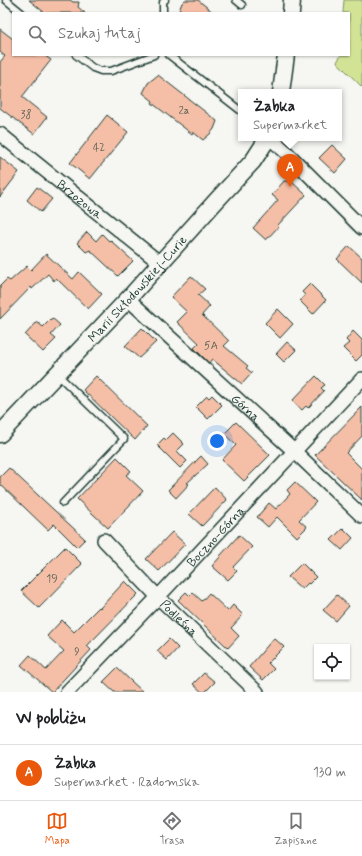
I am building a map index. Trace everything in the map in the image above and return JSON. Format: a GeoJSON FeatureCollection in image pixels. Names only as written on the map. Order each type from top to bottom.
{"type":"FeatureCollection","features":[{"type":"Feature","properties":{"kind":"street"},"geometry":{"type":"LineString","coordinates":[[291,12],[292,0]]}},
{"type":"Feature","properties":{"kind":"street"},"geometry":{"type":"LineString","coordinates":[[281,89],[286,56]]}},
{"type":"Feature","properties":{"kind":"street","name":"Brzozowa"},"geometry":{"type":"LineString","coordinates":[[0,134],[160,263]]}},
{"type":"Feature","properties":{"kind":"street","name":"Marii Skłodowskiej-Curie"},"geometry":{"type":"LineString","coordinates":[[0,434],[128,299],[253,161],[267,141]]}},
{"type":"Feature","properties":{"kind":"street"},"geometry":{"type":"LineString","coordinates":[[273,141],[286,152],[362,228]]}},
{"type":"Feature","properties":{"kind":"street","name":"Górna"},"geometry":{"type":"LineString","coordinates":[[128,299],[294,451],[362,516]]}},
{"type":"Feature","properties":{"kind":"street","name":"Boczno-Górna"},"geometry":{"type":"LineString","coordinates":[[67,692],[362,379]]}},
{"type":"Feature","properties":{"kind":"street","name":"Podleśna"},"geometry":{"type":"LineString","coordinates":[[104,540],[158,597],[257,692]]}},
{"type":"Feature","properties":{"kind":"lane"},"geometry":{"type":"LineString","coordinates":[[6,0],[21,12]]}},
{"type":"Feature","properties":{"kind":"lane"},"geometry":{"type":"LineString","coordinates":[[163,12],[163,2],[165,0]]}},
{"type":"Feature","properties":{"kind":"lane"},"geometry":{"type":"LineString","coordinates":[[236,0],[242,5]]}},
{"type":"Feature","properties":{"kind":"lane"},"geometry":{"type":"LineString","coordinates":[[77,56],[93,68],[101,71],[111,71],[151,56]]}},
{"type":"Feature","properties":{"kind":"lane"},"geometry":{"type":"LineString","coordinates":[[170,56],[238,109]]}},
{"type":"Feature","properties":{"kind":"lane"},"geometry":{"type":"LineString","coordinates":[[57,374],[124,439],[63,504]]}},
{"type":"Feature","properties":{"kind":"green space"},"geometry":{"type":"Polygon","coordinates":[[[344,0],[362,0],[362,87],[337,62],[340,56],[350,56],[350,12],[343,12],[344,0]]]}},
{"type":"Feature","properties":{"kind":"building"},"geometry":{"type":"Polygon","coordinates":[[[29,0],[70,0],[73,2],[79,2],[78,7],[84,12],[44,12],[29,0]]]}},
{"type":"Feature","properties":{"kind":"building"},"geometry":{"type":"Polygon","coordinates":[[[185,0],[198,0],[213,12],[178,12],[185,0]]]}},
{"type":"Feature","properties":{"kind":"building"},"geometry":{"type":"Polygon","coordinates":[[[0,29],[12,38],[12,56],[45,56],[51,60],[22,97],[47,117],[34,134],[0,108],[0,62],[5,56],[0,52],[0,29]]]}},
{"type":"Feature","properties":{"kind":"building"},"geometry":{"type":"Polygon","coordinates":[[[158,75],[217,121],[214,129],[203,140],[193,132],[192,134],[152,103],[153,101],[143,93],[148,83],[158,75]]]}},
{"type":"Feature","properties":{"kind":"building"},"geometry":{"type":"Polygon","coordinates":[[[107,115],[128,132],[90,179],[70,163],[107,115]]]}},
{"type":"Feature","properties":{"kind":"building"},"geometry":{"type":"Polygon","coordinates":[[[332,145],[347,159],[335,173],[319,158],[332,145]]]}},
{"type":"Feature","properties":{"kind":"building"},"geometry":{"type":"Polygon","coordinates":[[[0,157],[19,172],[0,197],[0,157]]]}},
{"type":"Feature","properties":{"kind":"building"},"geometry":{"type":"Polygon","coordinates":[[[284,181],[291,181],[306,195],[266,240],[253,228],[278,200],[272,195],[284,181]]]}},
{"type":"Feature","properties":{"kind":"building"},"geometry":{"type":"Polygon","coordinates":[[[37,187],[52,199],[41,212],[27,200],[37,187]]]}},
{"type":"Feature","properties":{"kind":"building"},"geometry":{"type":"Polygon","coordinates":[[[87,232],[96,241],[102,234],[133,261],[118,276],[90,250],[86,252],[77,243],[87,232]]]}},
{"type":"Feature","properties":{"kind":"building"},"geometry":{"type":"Polygon","coordinates":[[[349,246],[362,258],[362,283],[337,259],[349,246]]]}},
{"type":"Feature","properties":{"kind":"building"},"geometry":{"type":"Polygon","coordinates":[[[46,254],[73,279],[79,272],[102,294],[88,309],[56,278],[54,281],[48,274],[32,289],[31,287],[0,319],[0,286],[7,279],[10,281],[27,266],[31,270],[46,254]]]}},
{"type":"Feature","properties":{"kind":"building"},"geometry":{"type":"Polygon","coordinates":[[[191,276],[205,289],[198,295],[210,306],[202,315],[229,341],[224,346],[248,366],[246,368],[252,373],[242,384],[212,359],[209,363],[194,348],[199,343],[177,322],[187,312],[171,297],[191,276]]]}},
{"type":"Feature","properties":{"kind":"building"},"geometry":{"type":"Polygon","coordinates":[[[310,284],[326,300],[313,314],[300,301],[305,295],[302,292],[310,284]]]}},
{"type":"Feature","properties":{"kind":"building"},"geometry":{"type":"Polygon","coordinates":[[[278,309],[293,324],[280,338],[265,323],[278,309]]]}},
{"type":"Feature","properties":{"kind":"building"},"geometry":{"type":"Polygon","coordinates":[[[52,318],[60,325],[51,335],[56,339],[43,352],[25,335],[37,322],[43,327],[52,318]]]}},
{"type":"Feature","properties":{"kind":"building"},"geometry":{"type":"Polygon","coordinates":[[[142,328],[156,342],[139,358],[125,346],[142,328]]]}},
{"type":"Feature","properties":{"kind":"building"},"geometry":{"type":"Polygon","coordinates":[[[353,331],[362,340],[362,355],[356,361],[343,348],[349,343],[346,340],[353,331]]]}},
{"type":"Feature","properties":{"kind":"building"},"geometry":{"type":"Polygon","coordinates":[[[287,342],[296,350],[284,362],[276,354],[287,342]]]}},
{"type":"Feature","properties":{"kind":"building"},"geometry":{"type":"Polygon","coordinates":[[[96,376],[147,426],[135,440],[83,390],[96,376]]]}},
{"type":"Feature","properties":{"kind":"building"},"geometry":{"type":"Polygon","coordinates":[[[316,376],[325,385],[321,388],[324,391],[308,408],[306,406],[302,410],[292,401],[316,376]]]}},
{"type":"Feature","properties":{"kind":"building"},"geometry":{"type":"Polygon","coordinates":[[[212,395],[222,405],[208,419],[196,407],[207,396],[209,398],[212,395]]]}},
{"type":"Feature","properties":{"kind":"building"},"geometry":{"type":"Polygon","coordinates":[[[362,407],[362,436],[346,453],[362,469],[362,500],[315,455],[362,407]]]}},
{"type":"Feature","properties":{"kind":"building"},"geometry":{"type":"Polygon","coordinates":[[[236,422],[270,455],[244,481],[222,460],[236,445],[224,434],[236,422]]]}},
{"type":"Feature","properties":{"kind":"building"},"geometry":{"type":"Polygon","coordinates":[[[173,433],[184,444],[177,451],[187,461],[180,468],[157,445],[164,438],[166,440],[173,433]]]}},
{"type":"Feature","properties":{"kind":"building"},"geometry":{"type":"Polygon","coordinates":[[[201,456],[208,464],[187,483],[189,484],[176,498],[168,490],[201,456]]]}},
{"type":"Feature","properties":{"kind":"building"},"geometry":{"type":"Polygon","coordinates":[[[117,457],[131,471],[126,475],[143,491],[108,528],[77,499],[117,457]]]}},
{"type":"Feature","properties":{"kind":"building"},"geometry":{"type":"Polygon","coordinates":[[[9,468],[85,539],[77,547],[54,524],[48,530],[0,484],[0,477],[9,468]]]}},
{"type":"Feature","properties":{"kind":"building"},"geometry":{"type":"Polygon","coordinates":[[[295,482],[316,502],[299,520],[307,527],[297,537],[277,517],[268,527],[257,517],[269,503],[276,509],[290,494],[287,490],[295,482]]]}},
{"type":"Feature","properties":{"kind":"building"},"geometry":{"type":"Polygon","coordinates":[[[215,487],[227,500],[202,526],[189,514],[215,487]]]}},
{"type":"Feature","properties":{"kind":"building"},"geometry":{"type":"Polygon","coordinates":[[[343,528],[353,538],[342,550],[331,540],[343,528]]]}},
{"type":"Feature","properties":{"kind":"building"},"geometry":{"type":"Polygon","coordinates":[[[172,532],[185,544],[159,571],[146,559],[172,532]]]}},
{"type":"Feature","properties":{"kind":"building"},"geometry":{"type":"Polygon","coordinates":[[[239,535],[252,547],[233,567],[237,571],[228,580],[212,566],[239,535]]]}},
{"type":"Feature","properties":{"kind":"building"},"geometry":{"type":"Polygon","coordinates":[[[65,547],[82,564],[39,608],[21,591],[65,547]]]}},
{"type":"Feature","properties":{"kind":"building"},"geometry":{"type":"Polygon","coordinates":[[[302,563],[316,577],[302,589],[288,577],[302,563]]]}},
{"type":"Feature","properties":{"kind":"building"},"geometry":{"type":"Polygon","coordinates":[[[125,581],[138,594],[87,646],[91,650],[52,692],[21,665],[30,655],[46,670],[64,651],[47,636],[62,620],[74,632],[99,607],[100,608],[125,581]]]}},
{"type":"Feature","properties":{"kind":"building"},"geometry":{"type":"Polygon","coordinates":[[[186,592],[190,596],[193,593],[202,601],[209,593],[228,611],[233,605],[243,615],[231,628],[239,636],[228,648],[178,600],[186,592]]]}},
{"type":"Feature","properties":{"kind":"building"},"geometry":{"type":"Polygon","coordinates":[[[337,595],[349,606],[336,621],[323,610],[337,595]]]}},
{"type":"Feature","properties":{"kind":"building"},"geometry":{"type":"Polygon","coordinates":[[[274,638],[284,647],[268,663],[274,669],[263,680],[249,667],[274,638]]]}},
{"type":"Feature","properties":{"kind":"building"},"geometry":{"type":"Polygon","coordinates":[[[169,639],[178,648],[167,660],[157,651],[169,639]]]}},
{"type":"Feature","properties":{"kind":"building"},"geometry":{"type":"Polygon","coordinates":[[[117,668],[143,692],[114,692],[103,682],[117,668]]]}},
{"type":"Feature","properties":{"kind":"building"},"geometry":{"type":"Polygon","coordinates":[[[204,673],[215,682],[205,692],[202,692],[193,684],[204,673]]]}},
{"type":"Feature","properties":{"kind":"place","name":"Żabka"},"geometry":{"type":"Point","coordinates":[290,187]}}]}
